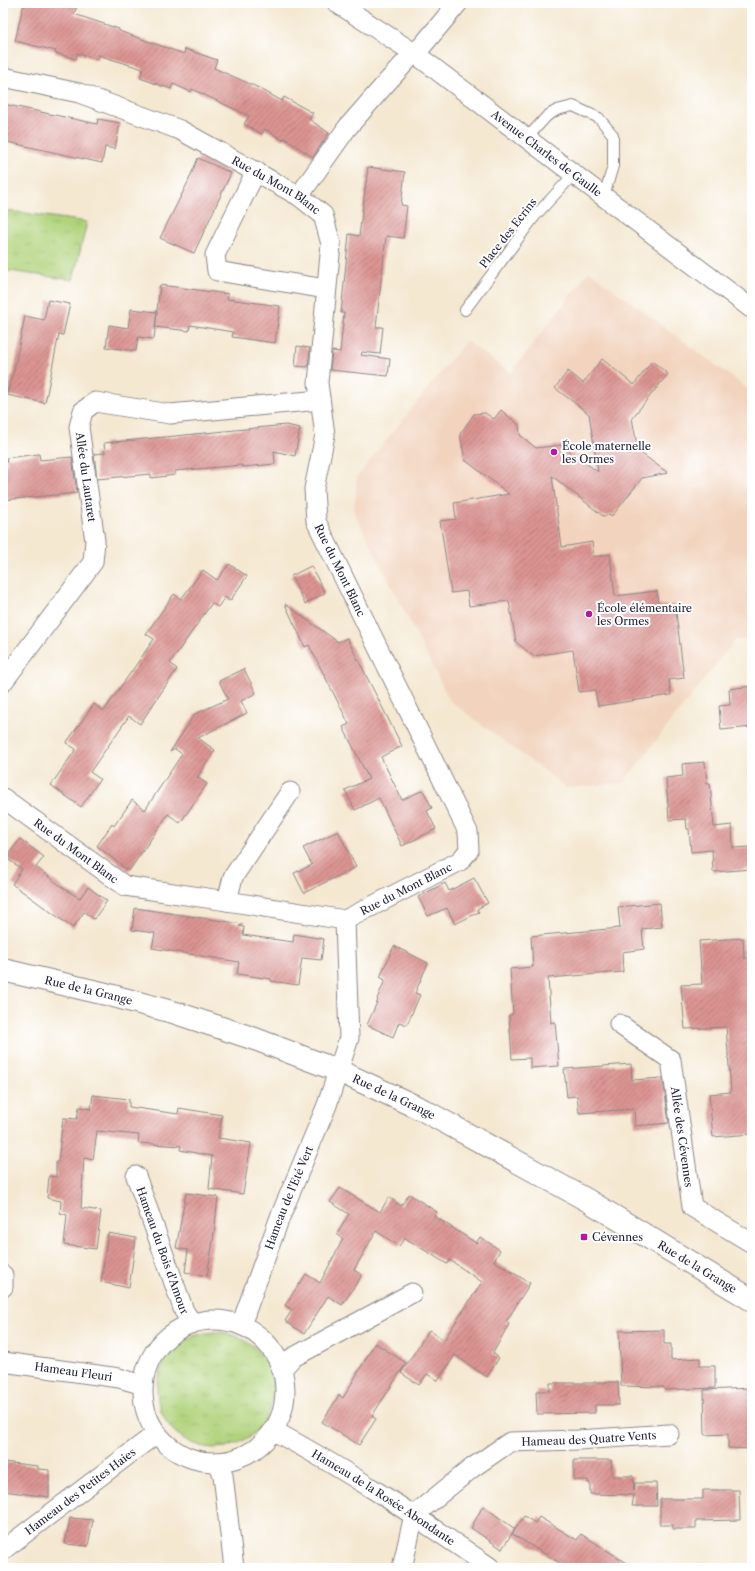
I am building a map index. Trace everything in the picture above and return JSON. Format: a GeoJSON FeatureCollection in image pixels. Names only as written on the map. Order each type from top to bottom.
{"type":"FeatureCollection","features":[{"type":"Feature","properties":{"kind":"street","name":"Avenue Charles de Gaulle"},"geometry":{"type":"LineString","coordinates":[[337,3],[414,53],[752,309]]}},
{"type":"Feature","properties":{"kind":"street"},"geometry":{"type":"LineString","coordinates":[[299,196],[347,128],[414,53],[423,45],[458,3]]}},
{"type":"Feature","properties":{"kind":"street","name":"Rue du Mont Blanc"},"geometry":{"type":"LineString","coordinates":[[3,77],[79,93],[180,130],[299,196],[322,215],[331,244],[318,383],[325,435],[314,489],[316,522],[468,832],[469,850],[460,861],[345,920],[125,886],[3,798]]}},
{"type":"Feature","properties":{"kind":"street"},"geometry":{"type":"LineString","coordinates":[[256,171],[215,255],[217,271],[326,289]]}},
{"type":"Feature","properties":{"kind":"street","name":"Allée du Lautaret"},"geometry":{"type":"LineString","coordinates":[[3,682],[93,562],[95,541],[79,427],[83,411],[95,402],[170,414],[320,400]]}},
{"type":"Feature","properties":{"kind":"street"},"geometry":{"type":"LineString","coordinates":[[227,901],[234,877],[290,792]]}},
{"type":"Feature","properties":{"kind":"street","name":"Hameau de l'Eté Vert"},"geometry":{"type":"LineString","coordinates":[[241,1325],[280,1217],[327,1105],[349,1038],[345,920]]}},
{"type":"Feature","properties":{"kind":"street","name":"Rue de la Grange"},"geometry":{"type":"LineString","coordinates":[[3,970],[106,994],[176,1013],[255,1039],[339,1071],[423,1110],[580,1196],[752,1300]]}},
{"type":"Feature","properties":{"kind":"street","name":"Allée des Cévennes"},"geometry":{"type":"LineString","coordinates":[[619,1024],[671,1060],[692,1207],[752,1243]]}},
{"type":"Feature","properties":{"kind":"street","name":"Hameau du Bois d'Amour"},"geometry":{"type":"LineString","coordinates":[[136,1176],[184,1311],[192,1323]]}},
{"type":"Feature","properties":{"kind":"street"},"geometry":{"type":"LineString","coordinates":[[3,1275],[3,1288]]}},
{"type":"Feature","properties":{"kind":"street"},"geometry":{"type":"LineString","coordinates":[[282,1369],[292,1358],[412,1293]]}},
{"type":"Feature","properties":{"kind":"street"},"geometry":{"type":"LineString","coordinates":[[217,1320],[241,1325],[259,1335],[273,1350],[282,1369],[286,1390],[283,1411],[274,1430],[258,1447],[239,1457],[218,1462],[189,1457],[174,1449],[157,1433],[149,1418],[144,1402],[143,1385],[148,1364],[158,1347],[173,1332],[192,1323],[217,1320]]}},
{"type":"Feature","properties":{"kind":"street","name":"Hameau Fleuri"},"geometry":{"type":"LineString","coordinates":[[3,1362],[119,1378],[143,1385]]}},
{"type":"Feature","properties":{"kind":"street","name":"Hameau de la Rosée Abondante"},"geometry":{"type":"LineString","coordinates":[[274,1430],[414,1515],[491,1568]]}},
{"type":"Feature","properties":{"kind":"street","name":"Hameau des Petites Haies"},"geometry":{"type":"LineString","coordinates":[[3,1550],[157,1433]]}},
{"type":"Feature","properties":{"kind":"street","name":"Hameau des Quatre Vents"},"geometry":{"type":"LineString","coordinates":[[414,1515],[472,1468],[510,1442],[578,1440],[669,1434]]}},
{"type":"Feature","properties":{"kind":"street"},"geometry":{"type":"LineString","coordinates":[[218,1462],[223,1475],[234,1568]]}},
{"type":"Feature","properties":{"kind":"street"},"geometry":{"type":"LineString","coordinates":[[402,1568],[414,1515]]}},
{"type":"Feature","properties":{"kind":"lane"},"geometry":{"type":"LineString","coordinates":[[527,138],[547,116],[557,110],[573,106],[599,118],[613,135],[613,166],[604,196]]}},
{"type":"Feature","properties":{"kind":"lane","name":"Place des Ecrins"},"geometry":{"type":"LineString","coordinates":[[465,310],[534,216],[574,174]]}},
{"type":"Feature","properties":{"kind":"shaded area"},"geometry":{"type":"Polygon","coordinates":[[[589,271],[752,392],[752,639],[735,640],[623,783],[567,788],[450,701],[354,512],[357,477],[466,341],[511,373],[589,271]]]}},
{"type":"Feature","properties":{"kind":"green space"},"geometry":{"type":"Polygon","coordinates":[[[3,210],[87,222],[73,280],[3,270],[3,210]]]}},
{"type":"Feature","properties":{"kind":"green space"},"geometry":{"type":"Polygon","coordinates":[[[215,1332],[237,1336],[256,1349],[269,1368],[273,1390],[269,1412],[256,1431],[237,1444],[215,1448],[193,1444],[174,1431],[161,1412],[157,1390],[161,1368],[174,1349],[193,1336],[215,1332]]]}},
{"type":"Feature","properties":{"kind":"building"},"geometry":{"type":"Polygon","coordinates":[[[24,3],[78,3],[74,14],[119,29],[119,31],[184,54],[185,49],[217,60],[214,68],[259,88],[282,101],[284,97],[313,113],[309,119],[329,133],[313,157],[284,138],[283,140],[265,129],[262,134],[244,124],[249,116],[192,89],[191,92],[173,84],[171,89],[140,78],[143,69],[98,55],[97,60],[77,53],[76,59],[55,53],[56,51],[15,41],[24,3]]]}},
{"type":"Feature","properties":{"kind":"building"},"geometry":{"type":"Polygon","coordinates":[[[3,104],[97,124],[98,119],[120,123],[115,149],[105,147],[102,163],[3,141],[3,104]]]}},
{"type":"Feature","properties":{"kind":"building"},"geometry":{"type":"Polygon","coordinates":[[[198,158],[231,173],[194,253],[160,238],[188,182],[198,158]]]}},
{"type":"Feature","properties":{"kind":"building"},"geometry":{"type":"Polygon","coordinates":[[[368,167],[405,172],[401,205],[407,206],[403,238],[386,236],[376,327],[383,327],[380,354],[362,352],[361,355],[390,359],[388,376],[330,370],[332,351],[340,352],[344,313],[341,313],[349,234],[359,236],[368,167]]]}},
{"type":"Feature","properties":{"kind":"building"},"geometry":{"type":"Polygon","coordinates":[[[160,285],[228,294],[227,299],[280,306],[275,343],[232,337],[233,332],[190,325],[189,331],[155,327],[160,285]]]}},
{"type":"Feature","properties":{"kind":"building"},"geometry":{"type":"Polygon","coordinates":[[[48,300],[70,304],[63,335],[59,334],[45,403],[7,395],[13,375],[25,316],[44,320],[48,300]]]}},
{"type":"Feature","properties":{"kind":"building"},"geometry":{"type":"Polygon","coordinates":[[[131,309],[157,312],[154,339],[138,337],[136,351],[106,347],[109,325],[128,328],[131,309]]]}},
{"type":"Feature","properties":{"kind":"building"},"geometry":{"type":"Polygon","coordinates":[[[297,346],[310,348],[308,367],[295,366],[297,346]]]}},
{"type":"Feature","properties":{"kind":"building"},"geometry":{"type":"Polygon","coordinates":[[[602,359],[634,385],[652,361],[668,374],[632,418],[638,451],[668,473],[642,478],[613,515],[603,516],[552,476],[562,547],[592,542],[594,557],[610,554],[615,596],[657,591],[658,606],[675,604],[684,678],[669,680],[671,695],[598,706],[595,690],[579,692],[573,650],[533,656],[516,642],[509,601],[469,606],[467,591],[451,593],[440,521],[456,519],[454,503],[509,494],[465,460],[460,434],[474,414],[485,413],[494,419],[501,410],[519,425],[520,435],[536,448],[561,445],[598,472],[589,414],[555,388],[568,371],[583,383],[602,359]]]}},
{"type":"Feature","properties":{"kind":"building"},"geometry":{"type":"Polygon","coordinates":[[[286,425],[300,428],[295,456],[274,451],[275,464],[242,467],[242,465],[175,471],[175,475],[151,478],[151,474],[97,479],[94,454],[105,453],[104,443],[286,425]]]}},
{"type":"Feature","properties":{"kind":"building"},"geometry":{"type":"Polygon","coordinates":[[[39,454],[40,460],[72,457],[77,493],[3,500],[3,463],[7,463],[6,458],[39,454]]]}},
{"type":"Feature","properties":{"kind":"building"},"geometry":{"type":"Polygon","coordinates":[[[229,564],[247,576],[230,601],[225,597],[218,607],[212,603],[170,663],[177,669],[140,724],[129,716],[90,772],[100,779],[81,807],[51,785],[76,749],[66,743],[94,704],[104,711],[154,639],[146,634],[174,594],[181,599],[203,570],[217,580],[229,564]]]}},
{"type":"Feature","properties":{"kind":"building"},"geometry":{"type":"Polygon","coordinates":[[[311,566],[325,593],[305,604],[291,576],[311,566]]]}},
{"type":"Feature","properties":{"kind":"building"},"geometry":{"type":"Polygon","coordinates":[[[285,604],[338,642],[347,638],[402,746],[381,757],[402,800],[423,790],[432,808],[427,811],[436,829],[402,846],[379,798],[355,810],[345,790],[369,779],[343,727],[349,724],[309,645],[305,647],[285,604]]]}},
{"type":"Feature","properties":{"kind":"building"},"geometry":{"type":"Polygon","coordinates":[[[244,669],[256,693],[241,701],[247,713],[198,738],[215,750],[197,777],[207,784],[180,823],[168,814],[129,871],[97,846],[112,824],[114,826],[132,800],[145,810],[182,754],[175,749],[170,752],[195,714],[228,699],[219,681],[244,669]]]}},
{"type":"Feature","properties":{"kind":"building"},"geometry":{"type":"Polygon","coordinates":[[[752,686],[752,727],[721,730],[719,706],[730,705],[729,689],[752,686]]]}},
{"type":"Feature","properties":{"kind":"building"},"geometry":{"type":"Polygon","coordinates":[[[705,762],[707,783],[710,783],[714,827],[732,825],[733,848],[752,847],[752,869],[713,872],[712,850],[691,852],[689,829],[687,829],[686,819],[669,820],[666,778],[683,776],[682,764],[705,762]]]}},
{"type":"Feature","properties":{"kind":"building"},"geometry":{"type":"Polygon","coordinates":[[[338,831],[356,867],[304,893],[294,873],[312,865],[303,848],[338,831]]]}},
{"type":"Feature","properties":{"kind":"building"},"geometry":{"type":"Polygon","coordinates":[[[20,839],[44,857],[36,867],[66,890],[80,898],[88,887],[107,901],[94,919],[84,912],[73,928],[12,884],[22,869],[6,858],[20,839]]]}},
{"type":"Feature","properties":{"kind":"building"},"geometry":{"type":"Polygon","coordinates":[[[474,878],[488,903],[477,909],[479,912],[455,924],[447,908],[428,916],[418,897],[445,883],[449,891],[474,878]]]}},
{"type":"Feature","properties":{"kind":"building"},"geometry":{"type":"Polygon","coordinates":[[[660,903],[662,927],[642,929],[644,949],[622,952],[623,972],[548,978],[551,1023],[555,1022],[559,1066],[530,1068],[530,1058],[512,1059],[509,1015],[513,1014],[510,969],[533,967],[531,936],[620,928],[618,907],[660,903]]]}},
{"type":"Feature","properties":{"kind":"building"},"geometry":{"type":"Polygon","coordinates":[[[135,908],[243,924],[239,926],[244,927],[243,935],[293,942],[294,934],[324,939],[321,960],[302,958],[298,985],[237,974],[239,962],[152,948],[155,933],[132,930],[135,908]]]}},
{"type":"Feature","properties":{"kind":"building"},"geometry":{"type":"Polygon","coordinates":[[[743,938],[744,958],[752,958],[752,1134],[713,1137],[709,1094],[731,1092],[726,1027],[685,1029],[681,985],[702,984],[699,941],[743,938]]]}},
{"type":"Feature","properties":{"kind":"building"},"geometry":{"type":"Polygon","coordinates":[[[394,946],[428,963],[415,993],[420,995],[407,1025],[399,1022],[393,1037],[367,1025],[385,980],[380,977],[394,946]]]}},
{"type":"Feature","properties":{"kind":"building"},"geometry":{"type":"Polygon","coordinates":[[[631,1064],[632,1080],[663,1078],[669,1123],[635,1126],[634,1109],[579,1113],[577,1096],[567,1097],[564,1069],[631,1064]]]}},
{"type":"Feature","properties":{"kind":"building"},"geometry":{"type":"Polygon","coordinates":[[[93,1095],[129,1099],[129,1107],[178,1114],[179,1108],[222,1115],[218,1138],[251,1143],[243,1194],[209,1189],[212,1156],[180,1150],[181,1146],[138,1143],[139,1135],[97,1131],[93,1160],[84,1158],[81,1208],[101,1211],[96,1249],[64,1245],[67,1215],[60,1213],[61,1201],[47,1198],[49,1176],[56,1177],[56,1162],[58,1162],[63,1118],[77,1119],[79,1107],[91,1109],[93,1095]]]}},
{"type":"Feature","properties":{"kind":"building"},"geometry":{"type":"Polygon","coordinates":[[[340,1188],[380,1212],[389,1197],[401,1206],[409,1194],[437,1212],[434,1216],[476,1243],[480,1237],[500,1250],[494,1261],[530,1283],[506,1322],[509,1324],[493,1353],[499,1358],[487,1377],[455,1355],[438,1381],[427,1374],[419,1385],[401,1373],[429,1330],[444,1340],[482,1282],[450,1260],[447,1264],[405,1238],[399,1246],[376,1231],[354,1270],[362,1275],[342,1305],[328,1296],[304,1334],[285,1321],[292,1310],[285,1305],[306,1274],[320,1283],[343,1239],[337,1234],[349,1214],[330,1202],[340,1188]]]}},
{"type":"Feature","properties":{"kind":"building"},"geometry":{"type":"Polygon","coordinates":[[[186,1193],[218,1197],[207,1276],[185,1272],[188,1250],[176,1248],[186,1193]]]}},
{"type":"Feature","properties":{"kind":"building"},"geometry":{"type":"Polygon","coordinates":[[[108,1233],[136,1238],[129,1288],[101,1282],[108,1233]]]}},
{"type":"Feature","properties":{"kind":"building"},"geometry":{"type":"Polygon","coordinates":[[[664,1330],[664,1344],[671,1344],[671,1360],[700,1358],[700,1366],[715,1366],[715,1388],[664,1390],[664,1387],[621,1386],[619,1331],[664,1330]]]}},
{"type":"Feature","properties":{"kind":"building"},"geometry":{"type":"Polygon","coordinates":[[[375,1343],[406,1363],[372,1416],[376,1419],[359,1445],[322,1422],[339,1395],[343,1398],[375,1343]]]}},
{"type":"Feature","properties":{"kind":"building"},"geometry":{"type":"Polygon","coordinates":[[[618,1382],[619,1405],[595,1405],[595,1413],[537,1414],[536,1391],[550,1391],[550,1383],[618,1382]]]}},
{"type":"Feature","properties":{"kind":"building"},"geometry":{"type":"Polygon","coordinates":[[[751,1388],[752,1449],[728,1448],[728,1434],[705,1435],[704,1390],[751,1388]]]}},
{"type":"Feature","properties":{"kind":"building"},"geometry":{"type":"Polygon","coordinates":[[[574,1460],[611,1460],[612,1476],[633,1476],[634,1491],[635,1483],[656,1483],[657,1506],[632,1506],[634,1495],[590,1494],[590,1483],[588,1483],[588,1480],[574,1480],[574,1460]]]}},
{"type":"Feature","properties":{"kind":"building"},"geometry":{"type":"Polygon","coordinates":[[[3,1462],[38,1466],[38,1469],[49,1470],[49,1497],[3,1491],[3,1462]]]}},
{"type":"Feature","properties":{"kind":"building"},"geometry":{"type":"Polygon","coordinates":[[[703,1490],[739,1490],[740,1520],[696,1521],[696,1529],[673,1529],[673,1525],[660,1525],[660,1499],[703,1499],[703,1490]]]}},
{"type":"Feature","properties":{"kind":"building"},"geometry":{"type":"Polygon","coordinates":[[[483,1506],[515,1529],[502,1549],[471,1528],[483,1506]]]}},
{"type":"Feature","properties":{"kind":"building"},"geometry":{"type":"Polygon","coordinates":[[[524,1516],[535,1523],[539,1517],[577,1540],[581,1534],[635,1568],[568,1568],[512,1534],[524,1516]]]}},
{"type":"Feature","properties":{"kind":"building"},"geometry":{"type":"Polygon","coordinates":[[[70,1518],[93,1520],[88,1546],[65,1544],[70,1518]]]}},
{"type":"Feature","properties":{"kind":"place","name":"École maternelle les Ormes"},"geometry":{"type":"Point","coordinates":[554,452]}},
{"type":"Feature","properties":{"kind":"place","name":"École élémentaire les Ormes"},"geometry":{"type":"Point","coordinates":[589,614]}},
{"type":"Feature","properties":{"kind":"place","name":"Cévennes"},"geometry":{"type":"Point","coordinates":[584,1237]}}]}
